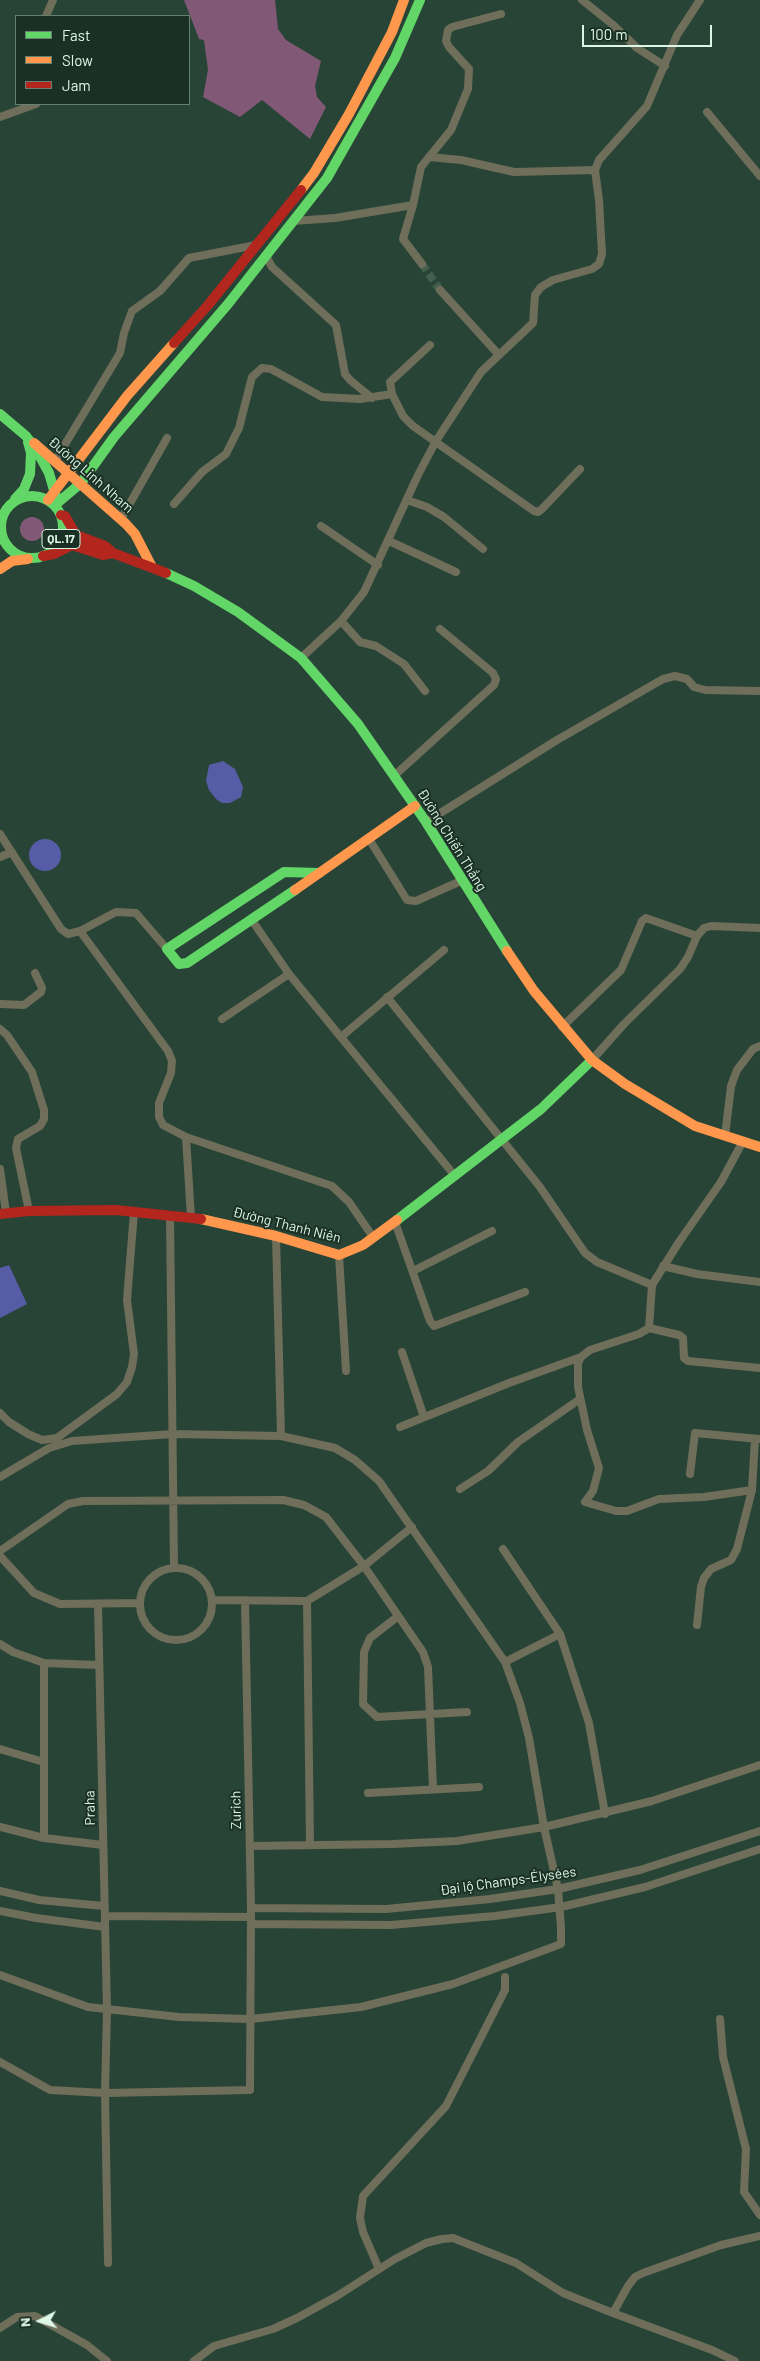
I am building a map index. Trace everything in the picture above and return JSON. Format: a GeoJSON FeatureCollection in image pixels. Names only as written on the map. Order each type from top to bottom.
{"type":"FeatureCollection","features":[{"type":"Feature","properties":{"kind":"main road"},"geometry":{"type":"LineString","coordinates":[[56,504],[70,473],[127,396],[209,304],[272,228],[314,173],[349,114],[392,32],[404,0]]}},
{"type":"Feature","properties":{"kind":"main road"},"geometry":{"type":"LineString","coordinates":[[56,504],[81,482],[114,437],[185,357],[327,178],[395,58],[420,0]]}},
{"type":"Feature","properties":{"kind":"main road","name":"Đường Linh Nham"},"geometry":{"type":"LineString","coordinates":[[0,414],[81,482],[121,519],[135,534],[152,567]]}},
{"type":"Feature","properties":{"kind":"main road","name":"QL.17"},"geometry":{"type":"LineString","coordinates":[[0,568],[3,539],[2,520],[12,503],[24,489],[30,474],[31,453],[26,436]]}},
{"type":"Feature","properties":{"kind":"main road","name":"QL.17"},"geometry":{"type":"LineString","coordinates":[[0,568],[14,560],[43,556],[53,550],[62,537],[64,526],[46,465],[26,436]]}},
{"type":"Feature","properties":{"kind":"main road"},"geometry":{"type":"LineString","coordinates":[[0,507],[30,495],[56,504]]}},
{"type":"Feature","properties":{"kind":"main road","name":"Đường Chiến Thắng"},"geometry":{"type":"LineString","coordinates":[[56,504],[76,534],[106,546],[113,553],[152,567],[194,586],[238,612],[301,658],[358,724],[395,775],[461,881],[534,991],[562,1027],[592,1060],[664,1109],[695,1126],[760,1146]]}},
{"type":"Feature","properties":{"kind":"main road","name":"QL.17"},"geometry":{"type":"LineString","coordinates":[[3,539],[17,554],[32,558]]}},
{"type":"Feature","properties":{"kind":"main road","name":"Đường Chiến Thắng"},"geometry":{"type":"LineString","coordinates":[[43,556],[54,554],[72,545],[103,555],[113,553]]}},
{"type":"Feature","properties":{"kind":"main road"},"geometry":{"type":"LineString","coordinates":[[319,873],[284,872],[166,949],[179,964],[187,963],[369,839],[415,806]]}},
{"type":"Feature","properties":{"kind":"main road","name":"Đường Thanh Niên"},"geometry":{"type":"LineString","coordinates":[[3,1213],[116,1210],[192,1217],[276,1236],[339,1255],[352,1251],[373,1237],[456,1176],[541,1109],[592,1060]]}},
{"type":"Feature","properties":{"kind":"street"},"geometry":{"type":"LineString","coordinates":[[46,15],[53,0]]}},
{"type":"Feature","properties":{"kind":"street"},"geometry":{"type":"LineString","coordinates":[[582,0],[638,48],[665,66]]}},
{"type":"Feature","properties":{"kind":"street"},"geometry":{"type":"LineString","coordinates":[[301,658],[341,621],[364,592],[436,441],[481,372],[533,323],[535,295],[541,287],[553,280],[592,269],[599,264],[602,254],[599,200],[594,170],[599,160],[647,106],[665,66],[676,35],[700,0]]}},
{"type":"Feature","properties":{"kind":"street"},"geometry":{"type":"LineString","coordinates":[[422,264],[403,239],[413,205],[419,174],[429,157],[451,130],[469,82],[469,69],[446,41],[448,30],[452,26],[502,14]]}},
{"type":"Feature","properties":{"kind":"street"},"geometry":{"type":"LineString","coordinates":[[0,117],[33,105]]}},
{"type":"Feature","properties":{"kind":"street"},"geometry":{"type":"LineString","coordinates":[[707,112],[760,176]]}},
{"type":"Feature","properties":{"kind":"street"},"geometry":{"type":"LineString","coordinates":[[429,157],[461,160],[514,172],[594,170]]}},
{"type":"Feature","properties":{"kind":"street"},"geometry":{"type":"LineString","coordinates":[[293,221],[335,218],[413,205]]}},
{"type":"Feature","properties":{"kind":"street"},"geometry":{"type":"LineString","coordinates":[[55,461],[120,353],[124,333],[132,311],[160,291],[189,258],[258,244]]}},
{"type":"Feature","properties":{"kind":"street"},"geometry":{"type":"LineString","coordinates":[[266,256],[272,268],[336,325],[345,374],[372,398]]}},
{"type":"Feature","properties":{"kind":"street"},"geometry":{"type":"LineString","coordinates":[[440,290],[499,355]]}},
{"type":"Feature","properties":{"kind":"street"},"geometry":{"type":"LineString","coordinates":[[430,345],[390,382],[392,394],[403,416],[412,426],[534,511],[538,512],[580,469]]}},
{"type":"Feature","properties":{"kind":"street"},"geometry":{"type":"LineString","coordinates":[[174,504],[202,472],[226,454],[239,428],[247,390],[252,377],[262,368],[271,369],[322,397],[342,400],[372,398],[392,394]]}},
{"type":"Feature","properties":{"kind":"street"},"geometry":{"type":"LineString","coordinates":[[121,519],[167,438]]}},
{"type":"Feature","properties":{"kind":"street"},"geometry":{"type":"LineString","coordinates":[[407,500],[427,507],[444,517],[483,549]]}},
{"type":"Feature","properties":{"kind":"street"},"geometry":{"type":"LineString","coordinates":[[321,526],[378,565]]}},
{"type":"Feature","properties":{"kind":"street"},"geometry":{"type":"LineString","coordinates":[[389,541],[456,572]]}},
{"type":"Feature","properties":{"kind":"street"},"geometry":{"type":"LineString","coordinates":[[341,621],[360,642],[376,646],[404,664],[425,691]]}},
{"type":"Feature","properties":{"kind":"street"},"geometry":{"type":"LineString","coordinates":[[395,775],[494,685],[496,679],[494,672],[440,629]]}},
{"type":"Feature","properties":{"kind":"street"},"geometry":{"type":"LineString","coordinates":[[426,822],[557,740],[663,679],[675,676],[687,679],[694,687],[705,690],[760,691]]}},
{"type":"Feature","properties":{"kind":"street"},"geometry":{"type":"LineString","coordinates":[[0,834],[61,929],[68,934],[80,931],[116,912],[136,913],[166,949]]}},
{"type":"Feature","properties":{"kind":"street"},"geometry":{"type":"LineString","coordinates":[[369,839],[407,900],[416,901],[461,881]]}},
{"type":"Feature","properties":{"kind":"street"},"geometry":{"type":"LineString","coordinates":[[0,857],[12,852]]}},
{"type":"Feature","properties":{"kind":"street"},"geometry":{"type":"LineString","coordinates":[[562,1027],[621,970],[642,921],[646,918],[697,936]]}},
{"type":"Feature","properties":{"kind":"street"},"geometry":{"type":"LineString","coordinates":[[251,919],[289,974],[456,1176]]}},
{"type":"Feature","properties":{"kind":"street"},"geometry":{"type":"LineString","coordinates":[[592,1060],[624,1024],[680,969],[688,957],[697,936],[704,928],[711,926],[760,928]]}},
{"type":"Feature","properties":{"kind":"street"},"geometry":{"type":"LineString","coordinates":[[80,931],[168,1051],[172,1061],[172,1073],[159,1103],[159,1117],[163,1125],[186,1137],[332,1186],[349,1202],[373,1237]]}},
{"type":"Feature","properties":{"kind":"street"},"geometry":{"type":"LineString","coordinates":[[341,1037],[444,950]]}},
{"type":"Feature","properties":{"kind":"street"},"geometry":{"type":"LineString","coordinates":[[0,1004],[24,1005],[41,992],[42,988],[35,973]]}},
{"type":"Feature","properties":{"kind":"street"},"geometry":{"type":"LineString","coordinates":[[222,1019],[289,974]]}},
{"type":"Feature","properties":{"kind":"street"},"geometry":{"type":"LineString","coordinates":[[387,997],[540,1187],[585,1253],[597,1262],[652,1285]]}},
{"type":"Feature","properties":{"kind":"street"},"geometry":{"type":"LineString","coordinates":[[0,1029],[7,1035],[32,1072],[44,1110],[44,1120],[40,1126],[18,1139],[16,1148],[29,1211]]}},
{"type":"Feature","properties":{"kind":"street"},"geometry":{"type":"LineString","coordinates":[[725,1136],[732,1086],[737,1070],[754,1049],[760,1046]]}},
{"type":"Feature","properties":{"kind":"street"},"geometry":{"type":"LineString","coordinates":[[186,1137],[192,1217]]}},
{"type":"Feature","properties":{"kind":"street"},"geometry":{"type":"LineString","coordinates":[[649,1328],[652,1285],[721,1182],[742,1142]]}},
{"type":"Feature","properties":{"kind":"street"},"geometry":{"type":"LineString","coordinates":[[0,1169],[3,1213]]}},
{"type":"Feature","properties":{"kind":"street"},"geometry":{"type":"LineString","coordinates":[[0,1413],[9,1422],[28,1434],[42,1440],[57,1438],[117,1394],[127,1382],[134,1354],[127,1300],[134,1212]]}},
{"type":"Feature","properties":{"kind":"street"},"geometry":{"type":"LineString","coordinates":[[170,1215],[174,1568]]}},
{"type":"Feature","properties":{"kind":"street"},"geometry":{"type":"LineString","coordinates":[[395,1222],[430,1321],[434,1326],[525,1292]]}},
{"type":"Feature","properties":{"kind":"street"},"geometry":{"type":"LineString","coordinates":[[413,1271],[492,1231]]}},
{"type":"Feature","properties":{"kind":"street"},"geometry":{"type":"LineString","coordinates":[[276,1236],[281,1436]]}},
{"type":"Feature","properties":{"kind":"street"},"geometry":{"type":"LineString","coordinates":[[339,1255],[346,1371]]}},
{"type":"Feature","properties":{"kind":"street"},"geometry":{"type":"LineString","coordinates":[[663,1266],[697,1274],[760,1282]]}},
{"type":"Feature","properties":{"kind":"street"},"geometry":{"type":"LineString","coordinates":[[400,1428],[581,1357],[590,1350],[639,1334],[649,1328],[680,1335],[683,1338],[684,1358],[688,1361],[760,1368]]}},
{"type":"Feature","properties":{"kind":"street"},"geometry":{"type":"LineString","coordinates":[[402,1352],[424,1417]]}},
{"type":"Feature","properties":{"kind":"street"},"geometry":{"type":"LineString","coordinates":[[581,1357],[578,1370],[580,1399],[599,1468],[593,1491],[585,1502],[616,1511],[627,1511],[659,1499],[704,1497],[752,1490]]}},
{"type":"Feature","properties":{"kind":"street"},"geometry":{"type":"LineString","coordinates":[[460,1489],[488,1471],[518,1442],[580,1399]]}},
{"type":"Feature","properties":{"kind":"street"},"geometry":{"type":"LineString","coordinates":[[690,1474],[695,1433],[758,1439],[752,1490],[735,1556],[711,1569],[704,1578],[701,1587],[698,1625]]}},
{"type":"Feature","properties":{"kind":"street"},"geometry":{"type":"LineString","coordinates":[[0,1478],[49,1448],[72,1441],[173,1434],[281,1436],[335,1448],[355,1460],[379,1481],[505,1662],[520,1703],[558,1889],[561,1944],[453,1984],[361,2007],[251,2019],[179,2018],[88,2007],[0,1974]]}},
{"type":"Feature","properties":{"kind":"street"},"geometry":{"type":"LineString","coordinates":[[0,1551],[68,1504],[83,1501],[283,1500],[304,1505],[326,1517],[364,1566],[397,1617],[423,1652],[428,1667],[433,1790]]}},
{"type":"Feature","properties":{"kind":"street"},"geometry":{"type":"LineString","coordinates":[[212,1600],[307,1601],[364,1566],[412,1527]]}},
{"type":"Feature","properties":{"kind":"street"},"geometry":{"type":"LineString","coordinates":[[503,1549],[560,1634],[589,1723],[606,1814]]}},
{"type":"Feature","properties":{"kind":"street"},"geometry":{"type":"LineString","coordinates":[[0,1556],[34,1593],[60,1604],[140,1603]]}},
{"type":"Feature","properties":{"kind":"street"},"geometry":{"type":"LineString","coordinates":[[174,1568],[185,1569],[199,1577],[209,1590],[212,1600],[211,1613],[206,1624],[197,1633],[186,1638],[174,1640],[159,1635],[147,1624],[142,1614],[140,1603],[147,1583],[159,1573],[174,1568]]}},
{"type":"Feature","properties":{"kind":"street","name":"Zurich"},"geometry":{"type":"LineString","coordinates":[[105,2093],[250,2090],[251,1908],[245,1601]]}},
{"type":"Feature","properties":{"kind":"street"},"geometry":{"type":"LineString","coordinates":[[307,1601],[310,1844]]}},
{"type":"Feature","properties":{"kind":"street","name":"Praha"},"geometry":{"type":"LineString","coordinates":[[98,1605],[107,2010],[105,2093],[108,2263]]}},
{"type":"Feature","properties":{"kind":"street"},"geometry":{"type":"LineString","coordinates":[[397,1617],[370,1638],[364,1652],[363,1704],[377,1717],[467,1712]]}},
{"type":"Feature","properties":{"kind":"street"},"geometry":{"type":"LineString","coordinates":[[505,1662],[560,1634]]}},
{"type":"Feature","properties":{"kind":"street"},"geometry":{"type":"LineString","coordinates":[[0,1644],[13,1652],[44,1663],[99,1665]]}},
{"type":"Feature","properties":{"kind":"street"},"geometry":{"type":"LineString","coordinates":[[44,1663],[44,1838]]}},
{"type":"Feature","properties":{"kind":"street"},"geometry":{"type":"LineString","coordinates":[[0,1749],[44,1762]]}},
{"type":"Feature","properties":{"kind":"street"},"geometry":{"type":"LineString","coordinates":[[250,1846],[457,1841],[544,1827],[606,1814],[760,1765]]}},
{"type":"Feature","properties":{"kind":"street"},"geometry":{"type":"LineString","coordinates":[[368,1793],[479,1787]]}},
{"type":"Feature","properties":{"kind":"street"},"geometry":{"type":"LineString","coordinates":[[0,1827],[44,1838],[103,1845]]}},
{"type":"Feature","properties":{"kind":"street","name":"Đại lộ Champs-Élysées"},"geometry":{"type":"LineString","coordinates":[[251,1908],[386,1908],[490,1899],[558,1889],[640,1870],[760,1831]]}},
{"type":"Feature","properties":{"kind":"street"},"geometry":{"type":"LineString","coordinates":[[104,1916],[391,1925],[495,1916],[560,1907],[645,1887],[760,1849]]}},
{"type":"Feature","properties":{"kind":"street"},"geometry":{"type":"LineString","coordinates":[[0,1891],[38,1900],[104,1906]]}},
{"type":"Feature","properties":{"kind":"street"},"geometry":{"type":"LineString","coordinates":[[0,1911],[105,1927]]}},
{"type":"Feature","properties":{"kind":"street"},"geometry":{"type":"LineString","coordinates":[[379,2269],[363,2232],[360,2218],[363,2196],[446,2106],[505,1990],[505,1977]]}},
{"type":"Feature","properties":{"kind":"street"},"geometry":{"type":"LineString","coordinates":[[720,2019],[723,2057],[746,2149],[744,2192],[760,2215]]}},
{"type":"Feature","properties":{"kind":"street"},"geometry":{"type":"LineString","coordinates":[[0,2062],[50,2090],[105,2093]]}},
{"type":"Feature","properties":{"kind":"street"},"geometry":{"type":"LineString","coordinates":[[612,2313],[635,2277],[721,2245],[760,2236]]}},
{"type":"Feature","properties":{"kind":"street"},"geometry":{"type":"LineString","coordinates":[[194,2361],[214,2346],[274,2329],[297,2318],[426,2242],[453,2238],[516,2263],[563,2293],[712,2350],[735,2361]]}},
{"type":"Feature","properties":{"kind":"street"},"geometry":{"type":"LineString","coordinates":[[0,2328],[16,2317],[35,2316],[82,2342],[107,2361]]}},
{"type":"Feature","properties":{"kind":"shaded area"},"geometry":{"type":"Polygon","coordinates":[[[184,0],[275,0],[278,29],[286,40],[321,61],[315,86],[317,97],[326,107],[310,139],[262,100],[240,117],[203,97],[208,70],[204,40],[199,39],[184,0]]]}},
{"type":"Feature","properties":{"kind":"shaded area"},"geometry":{"type":"Polygon","coordinates":[[[32,517],[40,521],[44,529],[40,537],[32,541],[24,537],[20,529],[24,521],[32,517]]]}},
{"type":"Feature","properties":{"kind":"water"},"geometry":{"type":"Polygon","coordinates":[[[223,761],[235,769],[243,787],[241,797],[230,803],[222,803],[216,799],[209,790],[206,781],[209,765],[223,761]]]}},
{"type":"Feature","properties":{"kind":"water"},"geometry":{"type":"Polygon","coordinates":[[[45,839],[56,844],[61,855],[56,866],[45,871],[34,866],[29,855],[34,844],[45,839]]]}},
{"type":"Feature","properties":{"kind":"water"},"geometry":{"type":"Polygon","coordinates":[[[9,1265],[27,1304],[0,1318],[0,1268],[9,1265]]]}},
{"type":"Feature","properties":{"kind":"tunnel"},"geometry":{"type":"LineString","coordinates":[[422,264],[440,290]]}},
{"type":"Feature","properties":{"kind":"traffic: fast"},"geometry":{"type":"LineString","coordinates":[[55,505],[81,483],[114,437],[228,304],[327,178],[395,58],[420,0]]}},
{"type":"Feature","properties":{"kind":"traffic: fast"},"geometry":{"type":"LineString","coordinates":[[0,414],[26,436],[36,449],[49,473],[56,497]]}},
{"type":"Feature","properties":{"kind":"traffic: fast"},"geometry":{"type":"LineString","coordinates":[[15,499],[24,489],[30,474],[31,453],[28,442]]}},
{"type":"Feature","properties":{"kind":"traffic: fast"},"geometry":{"type":"LineString","coordinates":[[26,496],[38,496],[54,505],[61,515],[63,527],[61,539],[54,549],[38,558],[26,558],[15,553],[6,544],[1,533],[1,521],[6,510],[15,501],[26,496]]}},
{"type":"Feature","properties":{"kind":"traffic: fast"},"geometry":{"type":"LineString","coordinates":[[166,573],[194,586],[238,612],[301,658],[358,724],[426,822],[507,951]]}},
{"type":"Feature","properties":{"kind":"traffic: fast"},"geometry":{"type":"LineString","coordinates":[[295,890],[187,963],[179,964],[167,949],[284,872],[319,873]]}},
{"type":"Feature","properties":{"kind":"traffic: fast"},"geometry":{"type":"LineString","coordinates":[[397,1220],[541,1109],[592,1060]]}},
{"type":"Feature","properties":{"kind":"traffic: slow"},"geometry":{"type":"LineString","coordinates":[[301,190],[314,173],[349,114],[392,32],[404,0]]}},
{"type":"Feature","properties":{"kind":"traffic: slow"},"geometry":{"type":"LineString","coordinates":[[48,500],[127,396],[174,343]]}},
{"type":"Feature","properties":{"kind":"traffic: slow"},"geometry":{"type":"LineString","coordinates":[[34,443],[126,524],[135,534],[152,567]]}},
{"type":"Feature","properties":{"kind":"traffic: slow"},"geometry":{"type":"LineString","coordinates":[[0,569],[12,561],[28,559]]}},
{"type":"Feature","properties":{"kind":"traffic: slow"},"geometry":{"type":"LineString","coordinates":[[295,890],[415,806]]}},
{"type":"Feature","properties":{"kind":"traffic: slow"},"geometry":{"type":"LineString","coordinates":[[507,951],[534,991],[592,1060],[625,1084],[695,1126],[760,1147]]}},
{"type":"Feature","properties":{"kind":"traffic: slow"},"geometry":{"type":"LineString","coordinates":[[201,1219],[276,1236],[339,1255],[363,1245],[397,1220]]}},
{"type":"Feature","properties":{"kind":"traffic: jam"},"geometry":{"type":"LineString","coordinates":[[174,343],[209,304],[301,190]]}},
{"type":"Feature","properties":{"kind":"traffic: jam"},"geometry":{"type":"LineString","coordinates":[[61,515],[65,516],[76,535],[105,546],[113,553],[166,573]]}},
{"type":"Feature","properties":{"kind":"traffic: jam"},"geometry":{"type":"LineString","coordinates":[[43,556],[54,554],[72,545],[103,555],[113,553]]}},
{"type":"Feature","properties":{"kind":"traffic: jam"},"geometry":{"type":"LineString","coordinates":[[0,1214],[29,1211],[116,1210],[201,1219]]}}]}
